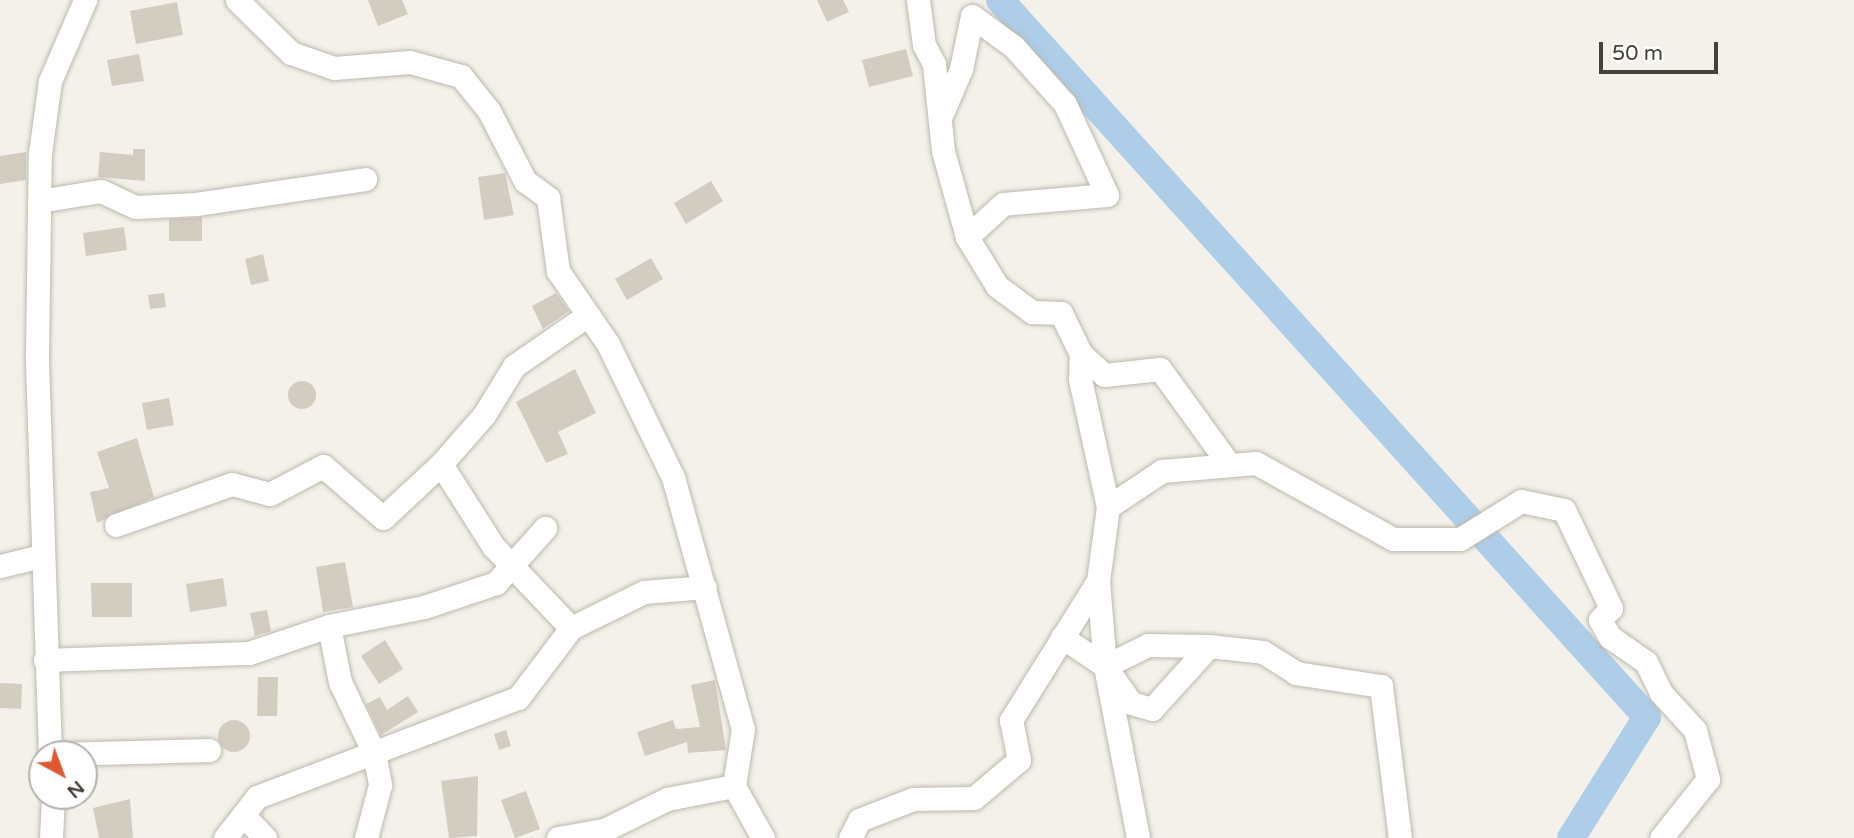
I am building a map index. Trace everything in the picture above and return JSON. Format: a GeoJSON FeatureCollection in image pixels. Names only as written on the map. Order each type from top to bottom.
{"type":"FeatureCollection","features":[{"type":"Feature","properties":{"kind":"street"},"geometry":{"type":"LineString","coordinates":[[49,740],[41,556],[39,201],[50,81],[85,0]]}},
{"type":"Feature","properties":{"kind":"street"},"geometry":{"type":"LineString","coordinates":[[237,0],[291,53],[334,68],[411,62],[461,76],[489,111],[525,181],[548,198],[558,271],[644,408],[668,466],[705,587],[743,729],[734,786],[763,838]]}},
{"type":"Feature","properties":{"kind":"street"},"geometry":{"type":"LineString","coordinates":[[918,0],[940,119],[967,237],[997,286],[1032,312],[1061,313],[1081,354],[1104,374],[1160,369],[1228,463]]}},
{"type":"Feature","properties":{"kind":"street"},"geometry":{"type":"LineString","coordinates":[[940,119],[961,69],[972,16],[1014,47],[1065,104],[1107,195],[1003,204],[967,237]]}},
{"type":"Feature","properties":{"kind":"street"},"geometry":{"type":"LineString","coordinates":[[39,201],[102,191],[136,206],[195,204],[365,179]]}},
{"type":"Feature","properties":{"kind":"street"},"geometry":{"type":"LineString","coordinates":[[116,525],[232,484],[270,494],[323,466],[383,518],[441,464],[484,415],[514,366],[588,315]]}},
{"type":"Feature","properties":{"kind":"street"},"geometry":{"type":"LineString","coordinates":[[1081,354],[1080,379],[1108,508],[1098,581],[1105,666],[1138,838]]}},
{"type":"Feature","properties":{"kind":"street"},"geometry":{"type":"LineString","coordinates":[[1108,508],[1161,471],[1228,463],[1256,463],[1393,539],[1460,539],[1521,501],[1564,510],[1611,608],[1600,620],[1610,637],[1646,662],[1661,693],[1695,730],[1708,779],[1661,838]]}},
{"type":"Feature","properties":{"kind":"street"},"geometry":{"type":"LineString","coordinates":[[441,464],[493,546],[514,563],[571,628]]}},
{"type":"Feature","properties":{"kind":"street"},"geometry":{"type":"LineString","coordinates":[[46,660],[249,653],[329,626],[424,607],[496,583],[545,528]]}},
{"type":"Feature","properties":{"kind":"street"},"geometry":{"type":"LineString","coordinates":[[0,566],[41,556]]}},
{"type":"Feature","properties":{"kind":"street"},"geometry":{"type":"LineString","coordinates":[[850,838],[859,820],[912,799],[974,798],[1019,760],[1011,720],[1098,581]]}},
{"type":"Feature","properties":{"kind":"street"},"geometry":{"type":"LineString","coordinates":[[225,838],[257,797],[517,698],[571,628],[644,592],[705,587]]}},
{"type":"Feature","properties":{"kind":"street"},"geometry":{"type":"LineString","coordinates":[[329,626],[340,682],[374,752],[380,785],[366,838]]}},
{"type":"Feature","properties":{"kind":"street"},"geometry":{"type":"LineString","coordinates":[[1062,637],[1105,666],[1131,703],[1152,709],[1209,646]]}},
{"type":"Feature","properties":{"kind":"street"},"geometry":{"type":"LineString","coordinates":[[1105,666],[1148,645],[1209,646],[1264,652],[1296,673],[1381,686],[1400,838]]}},
{"type":"Feature","properties":{"kind":"street"},"geometry":{"type":"LineString","coordinates":[[98,753],[209,750]]}},
{"type":"Feature","properties":{"kind":"street"},"geometry":{"type":"LineString","coordinates":[[558,838],[604,830],[667,799],[734,786]]}},
{"type":"Feature","properties":{"kind":"street"},"geometry":{"type":"LineString","coordinates":[[51,838],[52,810]]}},
{"type":"Feature","properties":{"kind":"street"},"geometry":{"type":"LineString","coordinates":[[243,815],[265,838]]}},
{"type":"Feature","properties":{"kind":"building"},"geometry":{"type":"Polygon","coordinates":[[[368,0],[402,0],[408,14],[378,26],[368,0]]]}},
{"type":"Feature","properties":{"kind":"building"},"geometry":{"type":"Polygon","coordinates":[[[817,0],[843,0],[849,12],[827,22],[817,0]]]}},
{"type":"Feature","properties":{"kind":"building"},"geometry":{"type":"Polygon","coordinates":[[[177,2],[183,35],[136,44],[130,11],[177,2]]]}},
{"type":"Feature","properties":{"kind":"building"},"geometry":{"type":"Polygon","coordinates":[[[906,49],[913,76],[869,87],[862,60],[906,49]]]}},
{"type":"Feature","properties":{"kind":"building"},"geometry":{"type":"Polygon","coordinates":[[[139,54],[144,81],[112,86],[107,60],[139,54]]]}},
{"type":"Feature","properties":{"kind":"building"},"geometry":{"type":"Polygon","coordinates":[[[133,149],[145,149],[145,181],[98,177],[100,152],[133,155],[133,149]]]}},
{"type":"Feature","properties":{"kind":"building"},"geometry":{"type":"Polygon","coordinates":[[[26,152],[26,180],[0,184],[0,156],[26,152]]]}},
{"type":"Feature","properties":{"kind":"building"},"geometry":{"type":"Polygon","coordinates":[[[505,173],[514,215],[484,220],[478,177],[505,173]]]}},
{"type":"Feature","properties":{"kind":"building"},"geometry":{"type":"Polygon","coordinates":[[[711,181],[723,201],[686,224],[674,203],[711,181]]]}},
{"type":"Feature","properties":{"kind":"building"},"geometry":{"type":"Polygon","coordinates":[[[202,217],[202,241],[169,241],[169,219],[202,217]]]}},
{"type":"Feature","properties":{"kind":"building"},"geometry":{"type":"Polygon","coordinates":[[[124,227],[127,250],[86,256],[83,233],[124,227]]]}},
{"type":"Feature","properties":{"kind":"building"},"geometry":{"type":"Polygon","coordinates":[[[263,254],[269,281],[251,285],[245,259],[263,254]]]}},
{"type":"Feature","properties":{"kind":"building"},"geometry":{"type":"Polygon","coordinates":[[[651,258],[663,279],[627,300],[615,279],[651,258]]]}},
{"type":"Feature","properties":{"kind":"building"},"geometry":{"type":"Polygon","coordinates":[[[164,293],[166,307],[150,309],[148,295],[164,293]]]}},
{"type":"Feature","properties":{"kind":"building"},"geometry":{"type":"Polygon","coordinates":[[[556,293],[569,311],[543,329],[532,306],[556,293]]]}},
{"type":"Feature","properties":{"kind":"building"},"geometry":{"type":"Polygon","coordinates":[[[575,369],[596,413],[558,432],[568,454],[546,463],[516,402],[575,369]]]}},
{"type":"Feature","properties":{"kind":"building"},"geometry":{"type":"Polygon","coordinates":[[[302,381],[312,385],[316,395],[312,405],[302,409],[292,405],[288,395],[292,385],[302,381]]]}},
{"type":"Feature","properties":{"kind":"building"},"geometry":{"type":"Polygon","coordinates":[[[169,398],[174,425],[147,430],[142,403],[169,398]]]}},
{"type":"Feature","properties":{"kind":"building"},"geometry":{"type":"Polygon","coordinates":[[[137,438],[154,497],[97,523],[90,492],[109,488],[97,452],[137,438]]]}},
{"type":"Feature","properties":{"kind":"building"},"geometry":{"type":"Polygon","coordinates":[[[345,562],[353,607],[323,612],[316,567],[345,562]]]}},
{"type":"Feature","properties":{"kind":"building"},"geometry":{"type":"Polygon","coordinates":[[[223,578],[227,606],[190,612],[186,584],[223,578]]]}},
{"type":"Feature","properties":{"kind":"building"},"geometry":{"type":"Polygon","coordinates":[[[91,583],[132,583],[132,617],[92,617],[91,583]]]}},
{"type":"Feature","properties":{"kind":"building"},"geometry":{"type":"Polygon","coordinates":[[[267,610],[271,631],[255,636],[250,613],[267,610]]]}},
{"type":"Feature","properties":{"kind":"building"},"geometry":{"type":"Polygon","coordinates":[[[385,640],[403,669],[379,684],[361,656],[385,640]]]}},
{"type":"Feature","properties":{"kind":"building"},"geometry":{"type":"Polygon","coordinates":[[[258,677],[278,677],[277,716],[257,716],[258,677]]]}},
{"type":"Feature","properties":{"kind":"building"},"geometry":{"type":"Polygon","coordinates":[[[715,680],[726,750],[688,753],[687,742],[645,756],[637,732],[673,720],[676,729],[700,727],[691,685],[715,680]]]}},
{"type":"Feature","properties":{"kind":"building"},"geometry":{"type":"Polygon","coordinates":[[[0,683],[22,684],[21,709],[0,708],[0,683]]]}},
{"type":"Feature","properties":{"kind":"building"},"geometry":{"type":"Polygon","coordinates":[[[408,696],[418,712],[381,735],[366,704],[380,697],[387,710],[408,696]]]}},
{"type":"Feature","properties":{"kind":"building"},"geometry":{"type":"Polygon","coordinates":[[[234,720],[245,725],[250,736],[245,747],[234,752],[223,747],[218,736],[223,725],[234,720]]]}},
{"type":"Feature","properties":{"kind":"building"},"geometry":{"type":"Polygon","coordinates":[[[506,730],[511,746],[499,750],[494,734],[506,730]]]}},
{"type":"Feature","properties":{"kind":"building"},"geometry":{"type":"Polygon","coordinates":[[[478,776],[477,836],[449,838],[441,781],[478,776]]]}},
{"type":"Feature","properties":{"kind":"building"},"geometry":{"type":"Polygon","coordinates":[[[526,791],[540,829],[515,838],[501,800],[526,791]]]}},
{"type":"Feature","properties":{"kind":"building"},"geometry":{"type":"Polygon","coordinates":[[[130,799],[133,838],[99,838],[93,810],[98,810],[98,807],[130,799]]]}},
{"type":"Feature","properties":{"kind":"waterway"},"geometry":{"type":"LineString","coordinates":[[1000,0],[1647,717],[1571,838]]}}]}
